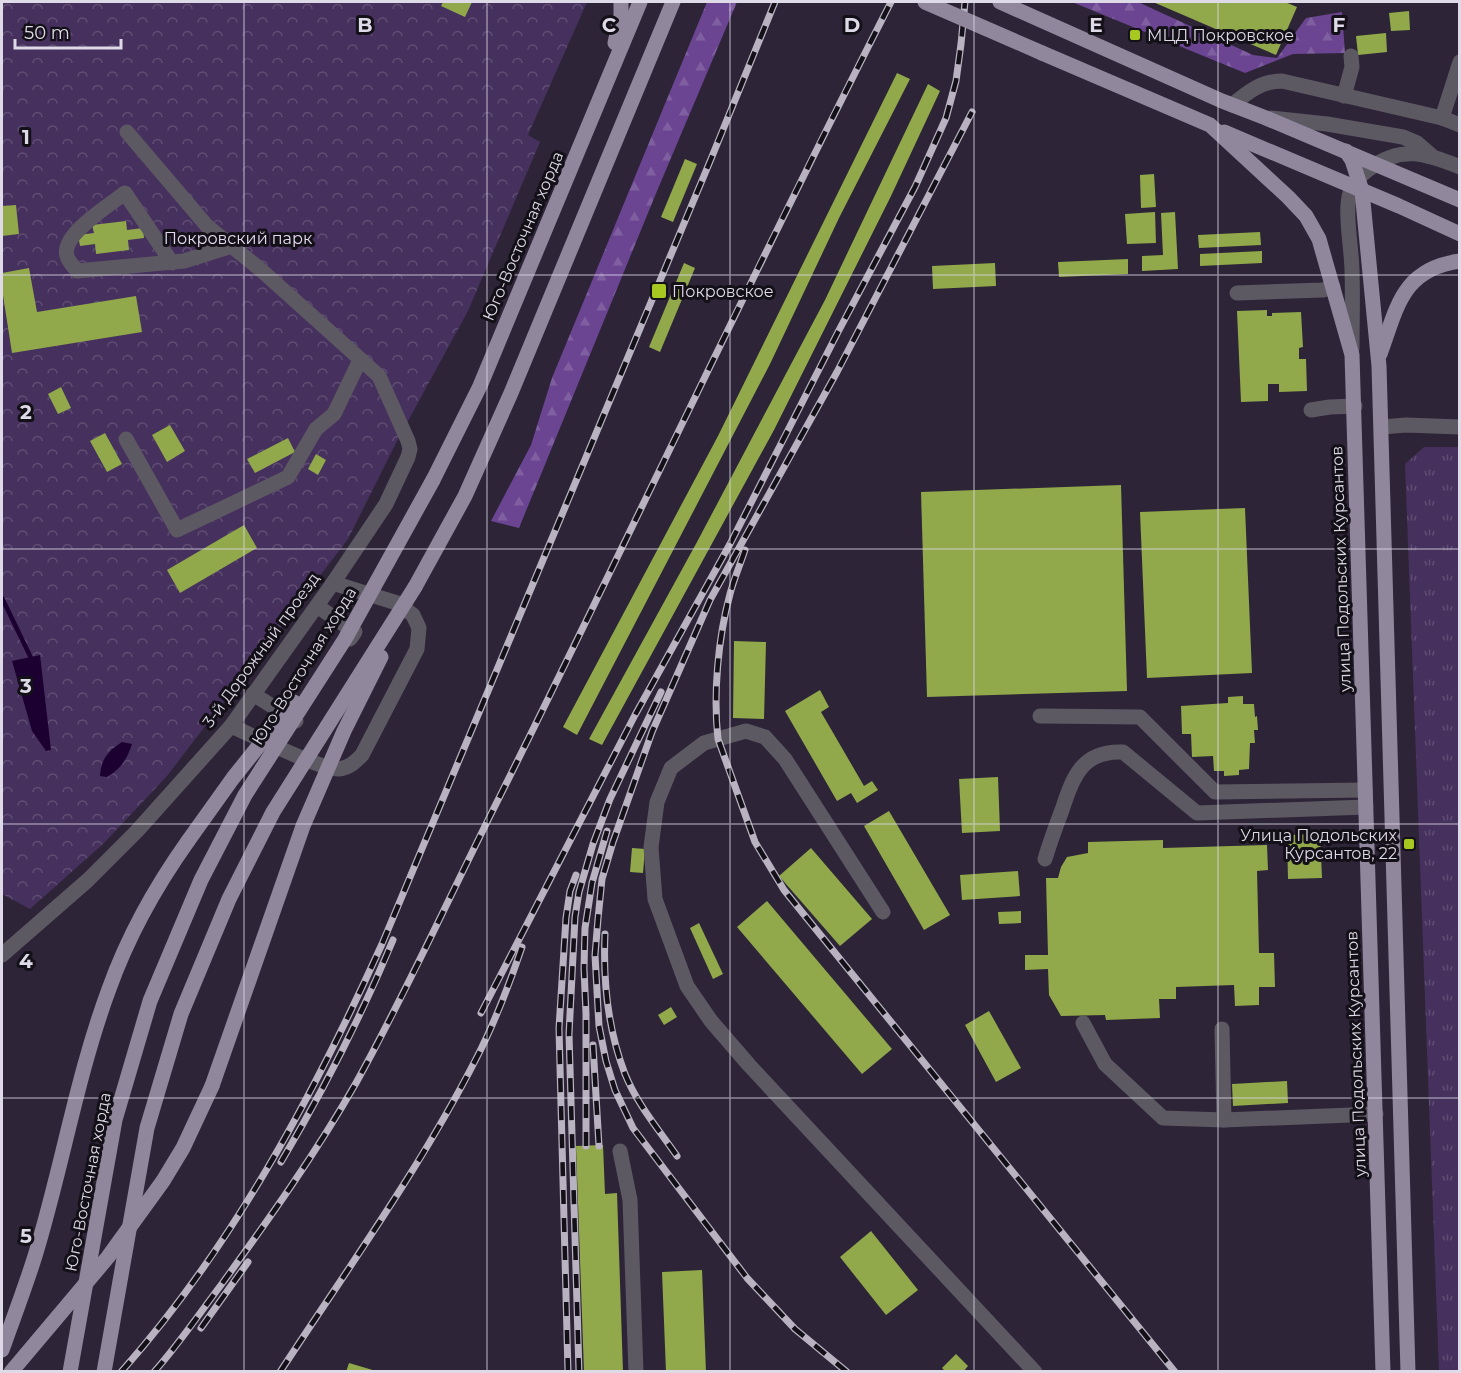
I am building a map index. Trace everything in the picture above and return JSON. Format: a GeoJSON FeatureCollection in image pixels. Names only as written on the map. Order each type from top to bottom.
{"type":"FeatureCollection","features":[{"type":"Feature","properties":{"kind":"main road"},"geometry":{"type":"LineString","coordinates":[[605,86],[621,15],[621,2]]}},
{"type":"Feature","properties":{"kind":"main road","name":"Юго-Восточная хорда"},"geometry":{"type":"LineString","coordinates":[[70,1371],[115,1120],[150,1001],[201,880],[245,795],[345,639],[433,480],[480,386],[639,2]]}},
{"type":"Feature","properties":{"kind":"main road"},"geometry":{"type":"LineString","coordinates":[[11,1371],[108,1257],[163,1181],[183,1148],[212,1086],[303,826],[344,731],[415,586],[465,496],[511,393],[673,2]]}},
{"type":"Feature","properties":{"kind":"main road","name":"улица Подольских Курсантов"},"geometry":{"type":"LineString","coordinates":[[925,2],[1213,127],[1306,216],[1319,239],[1352,355],[1355,406],[1383,1371]]}},
{"type":"Feature","properties":{"kind":"main road"},"geometry":{"type":"LineString","coordinates":[[1000,2],[1232,105],[1460,200]]}},
{"type":"Feature","properties":{"kind":"main road"},"geometry":{"type":"LineString","coordinates":[[1213,127],[1357,185],[1460,234]]}},
{"type":"Feature","properties":{"kind":"main road"},"geometry":{"type":"LineString","coordinates":[[1346,151],[1357,185],[1379,357],[1408,1371]]}},
{"type":"Feature","properties":{"kind":"main road"},"geometry":{"type":"LineString","coordinates":[[1379,357],[1395,310],[1412,284],[1431,270],[1447,263],[1460,261]]}},
{"type":"Feature","properties":{"kind":"main road"},"geometry":{"type":"LineString","coordinates":[[104,1371],[147,1128],[181,1014],[229,898],[273,812],[415,586]]}},
{"type":"Feature","properties":{"kind":"main road"},"geometry":{"type":"LineString","coordinates":[[2,1350],[35,1256],[79,1088],[109,988],[134,930],[166,873],[220,796],[345,639]]}},
{"type":"Feature","properties":{"kind":"street"},"geometry":{"type":"LineString","coordinates":[[1344,96],[1352,67],[1351,56]]}},
{"type":"Feature","properties":{"kind":"street"},"geometry":{"type":"LineString","coordinates":[[1442,118],[1460,62]]}},
{"type":"Feature","properties":{"kind":"street"},"geometry":{"type":"LineString","coordinates":[[1232,105],[1254,88],[1272,81],[1282,81],[1442,118],[1460,126]]}},
{"type":"Feature","properties":{"kind":"street"},"geometry":{"type":"LineString","coordinates":[[1266,118],[1327,124],[1402,137],[1417,143],[1432,156]]}},
{"type":"Feature","properties":{"kind":"street"},"geometry":{"type":"LineString","coordinates":[[126,438],[177,530],[288,477],[316,429],[334,414],[360,360],[207,226],[127,132]]}},
{"type":"Feature","properties":{"kind":"street"},"geometry":{"type":"LineString","coordinates":[[1352,355],[1352,271],[1348,200],[1357,185],[1376,164],[1390,156],[1402,153],[1432,156],[1460,167]]}},
{"type":"Feature","properties":{"kind":"street"},"geometry":{"type":"LineString","coordinates":[[171,262],[125,193],[77,231],[67,246],[66,255],[77,271],[184,261],[232,246]]}},
{"type":"Feature","properties":{"kind":"street"},"geometry":{"type":"LineString","coordinates":[[1237,293],[1323,290],[1333,287]]}},
{"type":"Feature","properties":{"kind":"street","name":"3-й Дорожный проезд"},"geometry":{"type":"LineString","coordinates":[[2,955],[88,880],[137,831],[231,726],[317,606],[386,504],[410,449],[379,376],[360,360]]}},
{"type":"Feature","properties":{"kind":"street"},"geometry":{"type":"LineString","coordinates":[[1311,410],[1355,406]]}},
{"type":"Feature","properties":{"kind":"street"},"geometry":{"type":"LineString","coordinates":[[1382,427],[1406,425],[1460,427]]}},
{"type":"Feature","properties":{"kind":"street"},"geometry":{"type":"LineString","coordinates":[[231,726],[321,766],[338,769],[351,765],[362,755],[417,649],[419,628],[413,615],[397,603],[333,583]]}},
{"type":"Feature","properties":{"kind":"street"},"geometry":{"type":"LineString","coordinates":[[252,694],[296,721],[355,632],[317,606]]}},
{"type":"Feature","properties":{"kind":"street"},"geometry":{"type":"LineString","coordinates":[[1040,716],[1140,717],[1215,792],[1365,790]]}},
{"type":"Feature","properties":{"kind":"street"},"geometry":{"type":"LineString","coordinates":[[883,912],[786,759],[765,737],[746,731],[704,743],[671,768],[657,802],[651,847],[656,899],[687,986],[711,1021],[749,1065],[1035,1371]]}},
{"type":"Feature","properties":{"kind":"street"},"geometry":{"type":"LineString","coordinates":[[1045,859],[1071,782],[1082,766],[1094,757],[1108,752],[1123,752],[1197,813],[1366,807]]}},
{"type":"Feature","properties":{"kind":"street"},"geometry":{"type":"LineString","coordinates":[[1083,1023],[1105,1064],[1163,1118],[1224,1120],[1376,1114]]}},
{"type":"Feature","properties":{"kind":"street"},"geometry":{"type":"LineString","coordinates":[[1222,1029],[1224,1120]]}},
{"type":"Feature","properties":{"kind":"street"},"geometry":{"type":"LineString","coordinates":[[620,1150],[630,1200],[636,1371]]}},
{"type":"Feature","properties":{"kind":"green space","name":"Покровский парк"},"geometry":{"type":"Polygon","coordinates":[[[2,2],[587,2],[528,135],[540,142],[468,311],[397,441],[348,539],[167,776],[103,844],[30,909],[2,894],[2,2]]]}},
{"type":"Feature","properties":{"kind":"green space"},"geometry":{"type":"Polygon","coordinates":[[[707,2],[737,2],[519,528],[491,521],[531,445],[552,378],[707,2]]]}},
{"type":"Feature","properties":{"kind":"green space"},"geometry":{"type":"Polygon","coordinates":[[[1072,2],[1138,2],[1253,55],[1277,58],[1306,18],[1342,12],[1345,53],[1293,54],[1245,73],[1072,2]]]}},
{"type":"Feature","properties":{"kind":"green space"},"geometry":{"type":"Polygon","coordinates":[[[1424,447],[1460,447],[1459,1372],[1439,1371],[1405,464],[1424,447]]]}},
{"type":"Feature","properties":{"kind":"shaded area"},"geometry":{"type":"Polygon","coordinates":[[[40,655],[51,750],[46,751],[32,731],[12,661],[40,655]]]}},
{"type":"Feature","properties":{"kind":"shaded area"},"geometry":{"type":"Polygon","coordinates":[[[122,742],[132,744],[123,763],[107,777],[100,776],[106,756],[122,742]]]}},
{"type":"Feature","properties":{"kind":"building"},"geometry":{"type":"Polygon","coordinates":[[[443,2],[472,2],[465,17],[441,6],[443,2]]]}},
{"type":"Feature","properties":{"kind":"building"},"geometry":{"type":"Polygon","coordinates":[[[1153,2],[1285,2],[1297,7],[1276,55],[1153,2]]]}},
{"type":"Feature","properties":{"kind":"building"},"geometry":{"type":"Polygon","coordinates":[[[1409,11],[1410,30],[1391,31],[1389,13],[1409,11]]]}},
{"type":"Feature","properties":{"kind":"building"},"geometry":{"type":"Polygon","coordinates":[[[1386,33],[1387,52],[1358,55],[1356,36],[1386,33]]]}},
{"type":"Feature","properties":{"kind":"building"},"geometry":{"type":"Polygon","coordinates":[[[897,73],[910,79],[839,218],[770,364],[577,735],[563,727],[718,436],[897,73]]]}},
{"type":"Feature","properties":{"kind":"building"},"geometry":{"type":"Polygon","coordinates":[[[928,84],[940,91],[891,196],[774,430],[602,745],[589,739],[697,542],[825,300],[928,84]]]}},
{"type":"Feature","properties":{"kind":"building"},"geometry":{"type":"Polygon","coordinates":[[[685,159],[697,164],[673,222],[661,217],[685,159]]]}},
{"type":"Feature","properties":{"kind":"building"},"geometry":{"type":"Polygon","coordinates":[[[1154,174],[1156,207],[1141,208],[1140,175],[1154,174]]]}},
{"type":"Feature","properties":{"kind":"building"},"geometry":{"type":"Polygon","coordinates":[[[16,205],[19,234],[2,236],[2,206],[16,205]]]}},
{"type":"Feature","properties":{"kind":"building"},"geometry":{"type":"Polygon","coordinates":[[[1155,212],[1156,243],[1127,244],[1125,214],[1155,212]]]}},
{"type":"Feature","properties":{"kind":"building"},"geometry":{"type":"Polygon","coordinates":[[[1175,212],[1178,269],[1142,271],[1142,256],[1163,255],[1161,213],[1175,212]]]}},
{"type":"Feature","properties":{"kind":"building"},"geometry":{"type":"Polygon","coordinates":[[[126,221],[127,230],[143,228],[144,238],[128,240],[129,250],[96,254],[95,244],[80,246],[78,235],[94,233],[92,225],[126,221]]]}},
{"type":"Feature","properties":{"kind":"building"},"geometry":{"type":"Polygon","coordinates":[[[1260,232],[1261,245],[1199,248],[1198,235],[1260,232]]]}},
{"type":"Feature","properties":{"kind":"building"},"geometry":{"type":"Polygon","coordinates":[[[1262,251],[1262,263],[1200,266],[1200,254],[1262,251]]]}},
{"type":"Feature","properties":{"kind":"building"},"geometry":{"type":"Polygon","coordinates":[[[1128,259],[1128,274],[1059,277],[1058,262],[1128,259]]]}},
{"type":"Feature","properties":{"kind":"building"},"geometry":{"type":"Polygon","coordinates":[[[684,263],[695,268],[660,352],[649,347],[684,263]]]}},
{"type":"Feature","properties":{"kind":"building"},"geometry":{"type":"Polygon","coordinates":[[[995,263],[996,286],[933,289],[932,266],[995,263]]]}},
{"type":"Feature","properties":{"kind":"building"},"geometry":{"type":"Polygon","coordinates":[[[29,268],[37,312],[136,296],[142,332],[12,353],[2,289],[2,273],[29,268]]]}},
{"type":"Feature","properties":{"kind":"building"},"geometry":{"type":"Polygon","coordinates":[[[1267,310],[1267,316],[1272,316],[1272,313],[1301,312],[1303,347],[1299,348],[1299,359],[1306,359],[1307,391],[1279,392],[1279,384],[1268,384],[1268,401],[1241,402],[1237,311],[1267,310]]]}},
{"type":"Feature","properties":{"kind":"building"},"geometry":{"type":"Polygon","coordinates":[[[61,387],[71,408],[58,414],[48,394],[61,387]]]}},
{"type":"Feature","properties":{"kind":"building"},"geometry":{"type":"Polygon","coordinates":[[[170,425],[185,451],[167,462],[152,435],[170,425]]]}},
{"type":"Feature","properties":{"kind":"building"},"geometry":{"type":"Polygon","coordinates":[[[105,433],[122,464],[107,472],[90,441],[105,433]]]}},
{"type":"Feature","properties":{"kind":"building"},"geometry":{"type":"Polygon","coordinates":[[[288,438],[295,452],[255,473],[247,459],[288,438]]]}},
{"type":"Feature","properties":{"kind":"building"},"geometry":{"type":"Polygon","coordinates":[[[316,454],[326,460],[318,475],[308,469],[316,454]]]}},
{"type":"Feature","properties":{"kind":"building"},"geometry":{"type":"Polygon","coordinates":[[[1121,485],[1127,691],[927,697],[921,492],[1121,485]]]}},
{"type":"Feature","properties":{"kind":"building"},"geometry":{"type":"Polygon","coordinates":[[[1245,508],[1252,673],[1147,678],[1140,512],[1245,508]]]}},
{"type":"Feature","properties":{"kind":"building"},"geometry":{"type":"Polygon","coordinates":[[[244,525],[257,548],[180,593],[167,570],[244,525]]]}},
{"type":"Feature","properties":{"kind":"building"},"geometry":{"type":"Polygon","coordinates":[[[734,641],[766,642],[764,719],[733,718],[734,641]]]}},
{"type":"Feature","properties":{"kind":"building"},"geometry":{"type":"Polygon","coordinates":[[[820,690],[829,707],[821,712],[864,786],[872,781],[878,790],[857,803],[851,793],[837,801],[785,711],[820,690]]]}},
{"type":"Feature","properties":{"kind":"building"},"geometry":{"type":"Polygon","coordinates":[[[1243,696],[1243,704],[1254,704],[1255,717],[1257,716],[1258,730],[1254,730],[1255,743],[1250,743],[1249,769],[1239,770],[1239,775],[1224,776],[1224,771],[1214,771],[1213,756],[1192,757],[1191,734],[1182,734],[1181,706],[1228,703],[1228,697],[1243,696]]]}},
{"type":"Feature","properties":{"kind":"building"},"geometry":{"type":"Polygon","coordinates":[[[998,777],[1000,831],[962,833],[959,779],[998,777]]]}},
{"type":"Feature","properties":{"kind":"building"},"geometry":{"type":"Polygon","coordinates":[[[889,811],[950,915],[924,930],[864,826],[889,811]]]}},
{"type":"Feature","properties":{"kind":"building"},"geometry":{"type":"Polygon","coordinates":[[[1320,834],[1322,878],[1288,879],[1287,835],[1320,834]]]}},
{"type":"Feature","properties":{"kind":"building"},"geometry":{"type":"Polygon","coordinates":[[[1163,840],[1163,848],[1267,845],[1268,870],[1257,871],[1259,953],[1274,953],[1275,987],[1259,987],[1259,1005],[1235,1006],[1234,985],[1176,987],[1176,999],[1159,999],[1160,1018],[1106,1020],[1105,1015],[1061,1016],[1049,995],[1048,969],[1025,970],[1025,955],[1048,955],[1046,878],[1058,878],[1067,857],[1088,853],[1088,842],[1163,840]]]}},
{"type":"Feature","properties":{"kind":"building"},"geometry":{"type":"Polygon","coordinates":[[[632,848],[645,849],[643,873],[630,872],[632,848]]]}},
{"type":"Feature","properties":{"kind":"building"},"geometry":{"type":"Polygon","coordinates":[[[811,848],[872,919],[840,946],[779,876],[811,848]]]}},
{"type":"Feature","properties":{"kind":"building"},"geometry":{"type":"Polygon","coordinates":[[[1018,871],[1020,896],[962,900],[960,875],[1018,871]]]}},
{"type":"Feature","properties":{"kind":"building"},"geometry":{"type":"Polygon","coordinates":[[[767,901],[892,1049],[862,1074],[737,927],[767,901]]]}},
{"type":"Feature","properties":{"kind":"building"},"geometry":{"type":"Polygon","coordinates":[[[1021,911],[1021,923],[999,924],[998,912],[1021,911]]]}},
{"type":"Feature","properties":{"kind":"building"},"geometry":{"type":"Polygon","coordinates":[[[699,923],[723,974],[713,979],[690,928],[699,923]]]}},
{"type":"Feature","properties":{"kind":"building"},"geometry":{"type":"Polygon","coordinates":[[[671,1007],[677,1017],[664,1025],[658,1015],[671,1007]]]}},
{"type":"Feature","properties":{"kind":"building"},"geometry":{"type":"Polygon","coordinates":[[[989,1011],[1021,1068],[996,1082],[965,1025],[989,1011]]]}},
{"type":"Feature","properties":{"kind":"building"},"geometry":{"type":"Polygon","coordinates":[[[1287,1081],[1288,1103],[1233,1106],[1232,1084],[1287,1081]]]}},
{"type":"Feature","properties":{"kind":"building"},"geometry":{"type":"Polygon","coordinates":[[[603,1145],[605,1194],[617,1193],[623,1372],[584,1372],[576,1146],[603,1145]]]}},
{"type":"Feature","properties":{"kind":"building"},"geometry":{"type":"Polygon","coordinates":[[[871,1231],[918,1290],[886,1315],[840,1257],[871,1231]]]}},
{"type":"Feature","properties":{"kind":"building"},"geometry":{"type":"Polygon","coordinates":[[[702,1270],[706,1372],[666,1372],[662,1272],[702,1270]]]}},
{"type":"Feature","properties":{"kind":"building"},"geometry":{"type":"Polygon","coordinates":[[[956,1354],[968,1366],[963,1372],[946,1372],[942,1368],[956,1354]]]}},
{"type":"Feature","properties":{"kind":"building"},"geometry":{"type":"Polygon","coordinates":[[[349,1363],[376,1371],[376,1372],[346,1372],[349,1363]]]}},
{"type":"Feature","properties":{"kind":"waterway"},"geometry":{"type":"LineString","coordinates":[[2,598],[32,660]]}},
{"type":"Feature","properties":{"kind":"railway"},"geometry":{"type":"LineString","coordinates":[[121,1372],[162,1324],[235,1221],[299,1113],[356,1001],[382,944],[775,2]]}},
{"type":"Feature","properties":{"kind":"railway"},"geometry":{"type":"LineString","coordinates":[[154,1372],[221,1285],[292,1186],[341,1109],[375,1048],[891,2]]}},
{"type":"Feature","properties":{"kind":"railway"},"geometry":{"type":"LineString","coordinates":[[481,1013],[635,715],[730,544],[915,187],[946,118],[956,81],[965,2]]}},
{"type":"Feature","properties":{"kind":"railway"},"geometry":{"type":"LineString","coordinates":[[847,1372],[795,1329],[747,1278],[633,1128],[615,1090],[599,1026],[595,955],[598,919],[602,879],[613,842],[652,732],[710,600],[837,372],[972,112]]}},
{"type":"Feature","properties":{"kind":"railway"},"geometry":{"type":"LineString","coordinates":[[745,550],[732,588],[722,629],[716,685],[717,722],[718,739],[755,842],[784,890],[1175,1372]]}},
{"type":"Feature","properties":{"kind":"railway"},"geometry":{"type":"LineString","coordinates":[[579,1372],[569,1034],[575,917],[579,892],[593,844],[610,799],[661,692]]}},
{"type":"Feature","properties":{"kind":"railway"},"geometry":{"type":"LineString","coordinates":[[586,1146],[585,928],[592,883],[607,831]]}},
{"type":"Feature","properties":{"kind":"railway"},"geometry":{"type":"LineString","coordinates":[[568,1372],[559,1028],[566,918],[570,891],[576,875]]}},
{"type":"Feature","properties":{"kind":"railway"},"geometry":{"type":"LineString","coordinates":[[605,934],[608,1005],[619,1057],[636,1096],[677,1156]]}},
{"type":"Feature","properties":{"kind":"railway"},"geometry":{"type":"LineString","coordinates":[[281,1162],[341,1053],[393,940]]}},
{"type":"Feature","properties":{"kind":"railway"},"geometry":{"type":"LineString","coordinates":[[280,1372],[408,1178],[455,1098],[490,1030],[522,947]]}},
{"type":"Feature","properties":{"kind":"railway"},"geometry":{"type":"LineString","coordinates":[[593,1045],[599,1146]]}},
{"type":"Feature","properties":{"kind":"railway"},"geometry":{"type":"LineString","coordinates":[[201,1328],[248,1262]]}},
{"type":"Feature","properties":{"kind":"place","name":"МЦД Покровское"},"geometry":{"type":"Point","coordinates":[1135,35]}},
{"type":"Feature","properties":{"kind":"place","name":"Покровское"},"geometry":{"type":"Point","coordinates":[659,291]}},
{"type":"Feature","properties":{"kind":"place","name":"Улица Подольских Курсантов, 22"},"geometry":{"type":"Point","coordinates":[1409,844]}}]}
